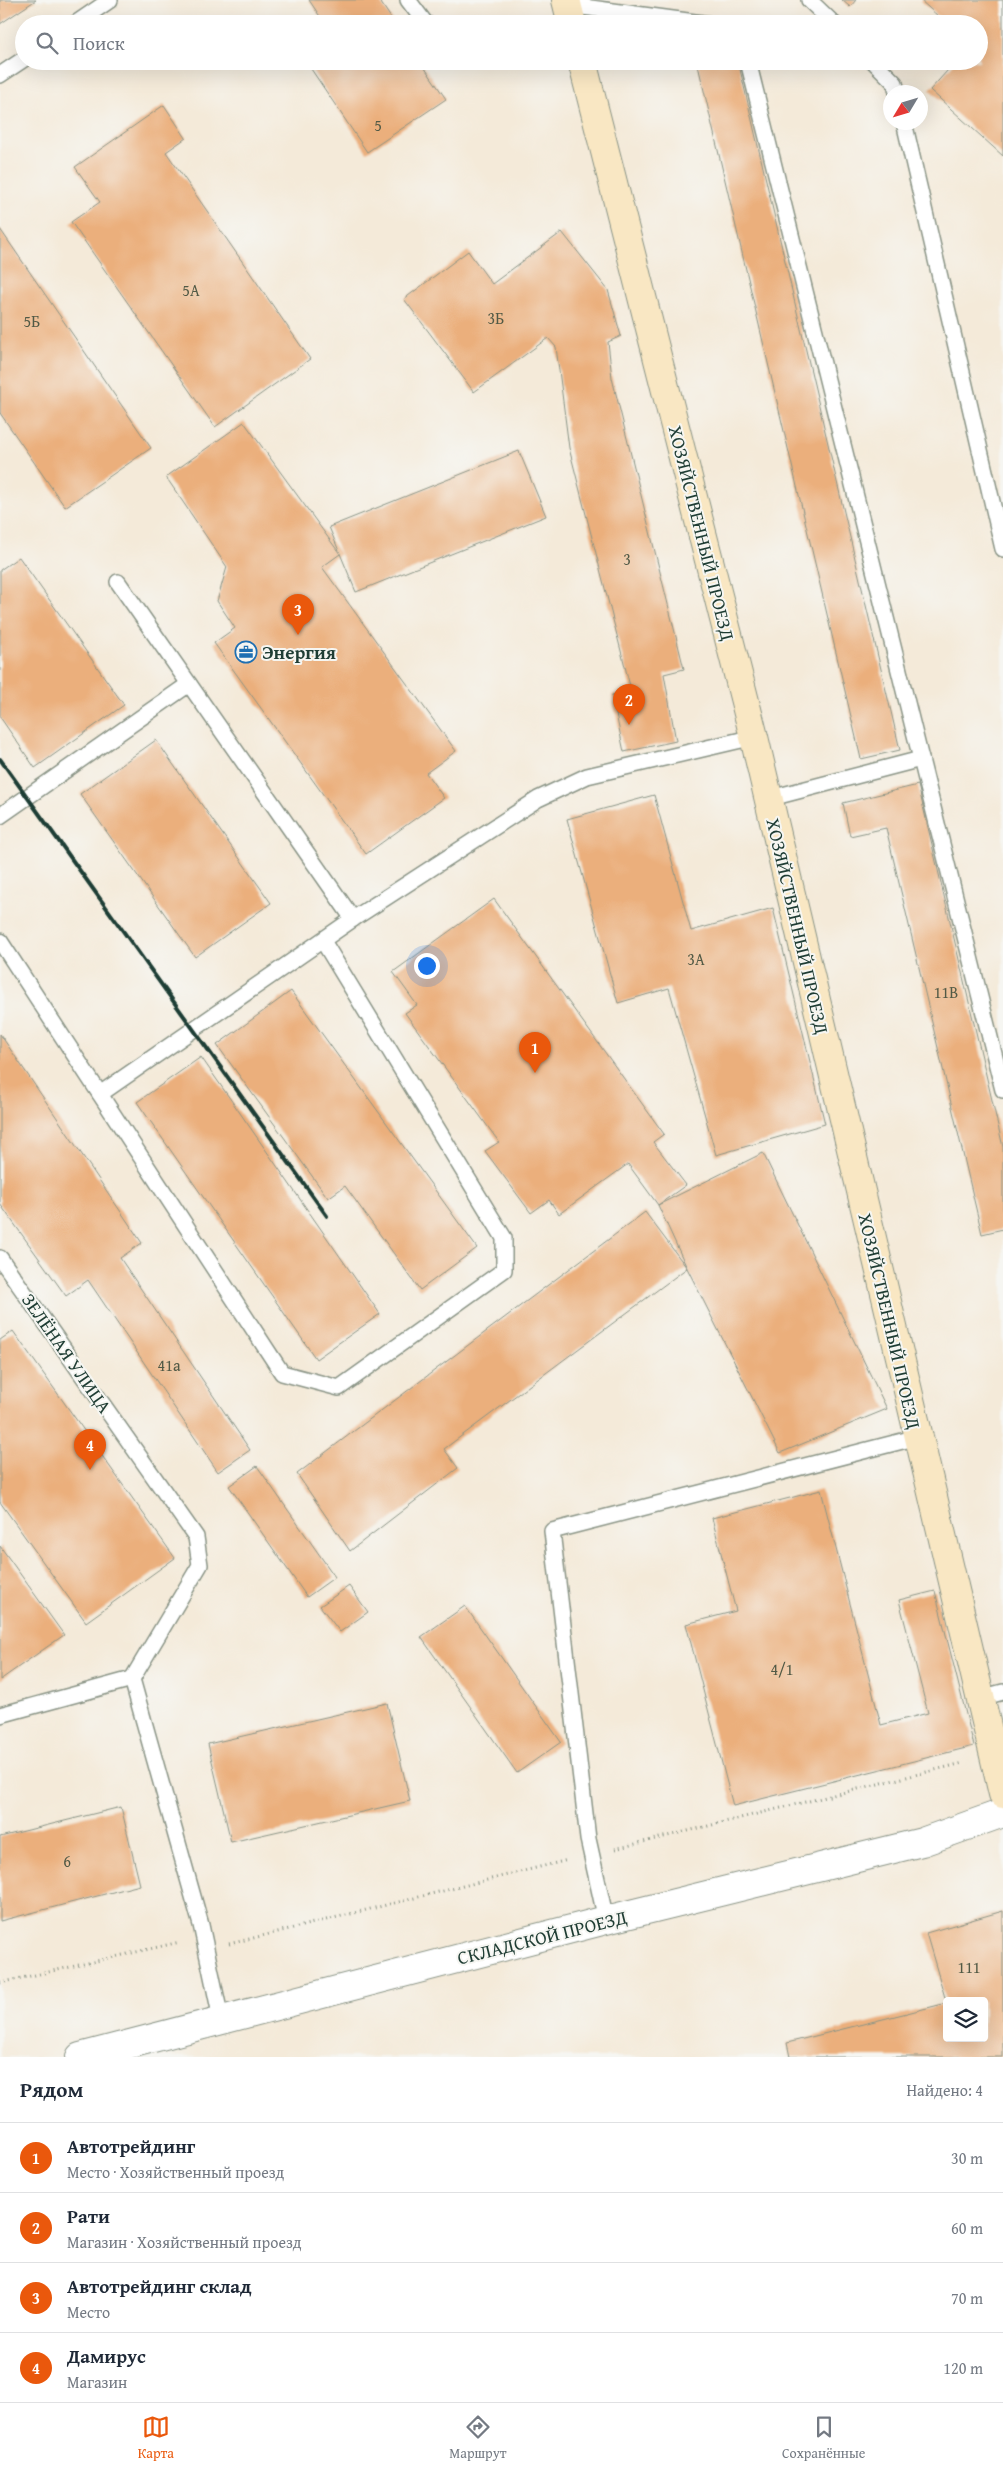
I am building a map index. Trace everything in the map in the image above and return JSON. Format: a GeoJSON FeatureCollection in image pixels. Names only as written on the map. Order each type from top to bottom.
{"type":"FeatureCollection","features":[{"type":"Feature","properties":{"kind":"street","name":"ХОЗЯЙСТВЕННЫЙ ПРОЕЗД"},"geometry":{"type":"LineString","coordinates":[[584,70],[754,737],[918,1437],[991,1695],[1003,1794]]}},
{"type":"Feature","properties":{"kind":"street","name":"СКЛАДСКОЙ ПРОЕЗД"},"geometry":{"type":"LineString","coordinates":[[80,2057],[606,1920],[922,1842],[1003,1813]]}},
{"type":"Feature","properties":{"kind":"lane"},"geometry":{"type":"LineString","coordinates":[[88,15],[110,0]]}},
{"type":"Feature","properties":{"kind":"lane"},"geometry":{"type":"LineString","coordinates":[[408,0],[419,15]]}},
{"type":"Feature","properties":{"kind":"lane"},"geometry":{"type":"LineString","coordinates":[[809,0],[825,15]]}},
{"type":"Feature","properties":{"kind":"lane"},"geometry":{"type":"LineString","coordinates":[[569,10],[619,15]]}},
{"type":"Feature","properties":{"kind":"lane"},"geometry":{"type":"LineString","coordinates":[[0,75],[15,65]]}},
{"type":"Feature","properties":{"kind":"lane"},"geometry":{"type":"LineString","coordinates":[[750,70],[1003,1090]]}},
{"type":"Feature","properties":{"kind":"lane"},"geometry":{"type":"LineString","coordinates":[[881,70],[895,85]]}},
{"type":"Feature","properties":{"kind":"lane"},"geometry":{"type":"LineString","coordinates":[[906,130],[1003,549]]}},
{"type":"Feature","properties":{"kind":"lane"},"geometry":{"type":"LineString","coordinates":[[118,582],[352,919]]}},
{"type":"Feature","properties":{"kind":"lane"},"geometry":{"type":"LineString","coordinates":[[0,816],[189,684]]}},
{"type":"Feature","properties":{"kind":"lane"},"geometry":{"type":"LineString","coordinates":[[100,1094],[323,941],[352,919],[538,799],[587,776],[754,737]]}},
{"type":"Feature","properties":{"kind":"lane"},"geometry":{"type":"LineString","coordinates":[[767,799],[921,760]]}},
{"type":"Feature","properties":{"kind":"lane"},"geometry":{"type":"LineString","coordinates":[[0,940],[282,1373],[339,1388],[504,1270],[504,1238],[323,941]]}},
{"type":"Feature","properties":{"kind":"lane","name":"ЗЕЛЁНАЯ УЛИЦА"},"geometry":{"type":"LineString","coordinates":[[0,1258],[196,1537],[200,1565],[132,1680]]}},
{"type":"Feature","properties":{"kind":"lane"},"geometry":{"type":"LineString","coordinates":[[606,1920],[591,1855],[552,1531],[918,1437]]}},
{"type":"Feature","properties":{"kind":"lane"},"geometry":{"type":"LineString","coordinates":[[0,1716],[132,1680],[206,1950],[221,2019]]}},
{"type":"Feature","properties":{"kind":"path"},"geometry":{"type":"LineString","coordinates":[[0,1983],[178,1942],[206,1950],[962,1764],[969,1759]]}},
{"type":"Feature","properties":{"kind":"building"},"geometry":{"type":"Polygon","coordinates":[[[0,0],[36,0],[0,24],[0,0]]]}},
{"type":"Feature","properties":{"kind":"building"},"geometry":{"type":"Polygon","coordinates":[[[309,0],[379,0],[389,15],[319,15],[309,0]]]}},
{"type":"Feature","properties":{"kind":"building"},"geometry":{"type":"Polygon","coordinates":[[[842,0],[856,0],[850,7],[842,0]]]}},
{"type":"Feature","properties":{"kind":"building"},"geometry":{"type":"Polygon","coordinates":[[[920,0],[1003,0],[1003,156],[930,90],[948,70],[988,70],[988,15],[937,15],[920,0]]]}},
{"type":"Feature","properties":{"kind":"building"},"geometry":{"type":"Polygon","coordinates":[[[312,70],[426,70],[446,99],[367,152],[312,70]]]}},
{"type":"Feature","properties":{"kind":"building"},"geometry":{"type":"Polygon","coordinates":[[[699,70],[740,70],[900,750],[861,759],[699,70]]]}},
{"type":"Feature","properties":{"kind":"building"},"geometry":{"type":"Polygon","coordinates":[[[164,105],[186,138],[166,152],[310,359],[215,427],[71,222],[100,202],[75,167],[164,105]]]}},
{"type":"Feature","properties":{"kind":"building"},"geometry":{"type":"Polygon","coordinates":[[[0,229],[151,448],[65,507],[0,413],[0,229]]]}},
{"type":"Feature","properties":{"kind":"building"},"geometry":{"type":"Polygon","coordinates":[[[562,232],[608,290],[621,336],[608,342],[612,378],[684,669],[664,674],[676,741],[624,752],[612,695],[631,690],[569,448],[556,347],[548,338],[474,392],[404,299],[468,251],[492,284],[562,232]]]}},
{"type":"Feature","properties":{"kind":"building"},"geometry":{"type":"Polygon","coordinates":[[[244,422],[340,554],[322,567],[456,751],[426,773],[444,798],[366,854],[214,643],[235,628],[217,601],[227,567],[166,477],[244,422]]]}},
{"type":"Feature","properties":{"kind":"building"},"geometry":{"type":"Polygon","coordinates":[[[519,451],[546,516],[356,592],[329,527],[519,451]]]}},
{"type":"Feature","properties":{"kind":"building"},"geometry":{"type":"Polygon","coordinates":[[[19,557],[124,705],[35,768],[0,717],[0,570],[19,557]]]}},
{"type":"Feature","properties":{"kind":"building"},"geometry":{"type":"Polygon","coordinates":[[[156,740],[271,903],[195,957],[80,794],[156,740]]]}},
{"type":"Feature","properties":{"kind":"building"},"geometry":{"type":"Polygon","coordinates":[[[918,785],[1003,1147],[1003,1229],[982,1234],[886,828],[850,836],[843,803],[918,785]]]}},
{"type":"Feature","properties":{"kind":"building"},"geometry":{"type":"Polygon","coordinates":[[[654,795],[691,931],[773,908],[825,1124],[716,1155],[669,988],[618,1003],[567,819],[654,795]]]}},
{"type":"Feature","properties":{"kind":"building"},"geometry":{"type":"Polygon","coordinates":[[[494,899],[664,1134],[653,1142],[686,1185],[658,1205],[628,1164],[559,1214],[549,1200],[531,1213],[485,1151],[499,1142],[405,1013],[417,1005],[393,972],[494,899]]]}},
{"type":"Feature","properties":{"kind":"building"},"geometry":{"type":"Polygon","coordinates":[[[291,991],[477,1248],[420,1290],[345,1186],[328,1198],[217,1045],[291,991]]]}},
{"type":"Feature","properties":{"kind":"building"},"geometry":{"type":"Polygon","coordinates":[[[0,1034],[142,1243],[120,1258],[250,1450],[218,1472],[88,1280],[66,1296],[0,1204],[0,1034]]]}},
{"type":"Feature","properties":{"kind":"building"},"geometry":{"type":"Polygon","coordinates":[[[201,1057],[380,1314],[316,1359],[137,1102],[201,1057]]]}},
{"type":"Feature","properties":{"kind":"building"},"geometry":{"type":"Polygon","coordinates":[[[763,1153],[887,1409],[780,1453],[687,1268],[658,1205],[763,1153]]]}},
{"type":"Feature","properties":{"kind":"building"},"geometry":{"type":"Polygon","coordinates":[[[645,1212],[687,1268],[444,1449],[458,1468],[350,1551],[297,1474],[645,1212]]]}},
{"type":"Feature","properties":{"kind":"building"},"geometry":{"type":"Polygon","coordinates":[[[13,1331],[175,1558],[86,1622],[0,1502],[0,1340],[13,1331]]]}},
{"type":"Feature","properties":{"kind":"building"},"geometry":{"type":"Polygon","coordinates":[[[257,1466],[335,1577],[307,1597],[229,1486],[257,1466]]]}},
{"type":"Feature","properties":{"kind":"building"},"geometry":{"type":"Polygon","coordinates":[[[821,1490],[881,1725],[928,1713],[899,1600],[935,1591],[974,1746],[733,1806],[686,1624],[736,1611],[712,1518],[821,1490]]]}},
{"type":"Feature","properties":{"kind":"building"},"geometry":{"type":"Polygon","coordinates":[[[0,1546],[64,1635],[0,1680],[0,1546]]]}},
{"type":"Feature","properties":{"kind":"building"},"geometry":{"type":"Polygon","coordinates":[[[349,1586],[368,1612],[340,1632],[320,1606],[349,1586]]]}},
{"type":"Feature","properties":{"kind":"building"},"geometry":{"type":"Polygon","coordinates":[[[465,1606],[561,1742],[517,1773],[421,1637],[465,1606]]]}},
{"type":"Feature","properties":{"kind":"building"},"geometry":{"type":"Polygon","coordinates":[[[387,1703],[410,1801],[231,1842],[208,1744],[387,1703]]]}},
{"type":"Feature","properties":{"kind":"building"},"geometry":{"type":"Polygon","coordinates":[[[121,1807],[140,1885],[0,1921],[0,1837],[121,1807]]]}},
{"type":"Feature","properties":{"kind":"building"},"geometry":{"type":"Polygon","coordinates":[[[1003,1911],[1003,2057],[790,2057],[787,2043],[943,2004],[943,2042],[988,2042],[988,1997],[945,1997],[926,1933],[1003,1911]]]}},
{"type":"Feature","properties":{"kind":"railway"},"geometry":{"type":"LineString","coordinates":[[0,759],[327,1216]]}},
{"type":"Feature","properties":{"kind":"place","name":"Автотрейдинг склад"},"geometry":{"type":"Point","coordinates":[298,635]}},
{"type":"Feature","properties":{"kind":"place","name":"Энергия"},"geometry":{"type":"Point","coordinates":[246,652]}},
{"type":"Feature","properties":{"kind":"place","name":"Рати"},"geometry":{"type":"Point","coordinates":[629,725]}},
{"type":"Feature","properties":{"kind":"place","name":"Автотрейдинг"},"geometry":{"type":"Point","coordinates":[535,1073]}},
{"type":"Feature","properties":{"kind":"place","name":"Дамирус"},"geometry":{"type":"Point","coordinates":[90,1470]}}]}
